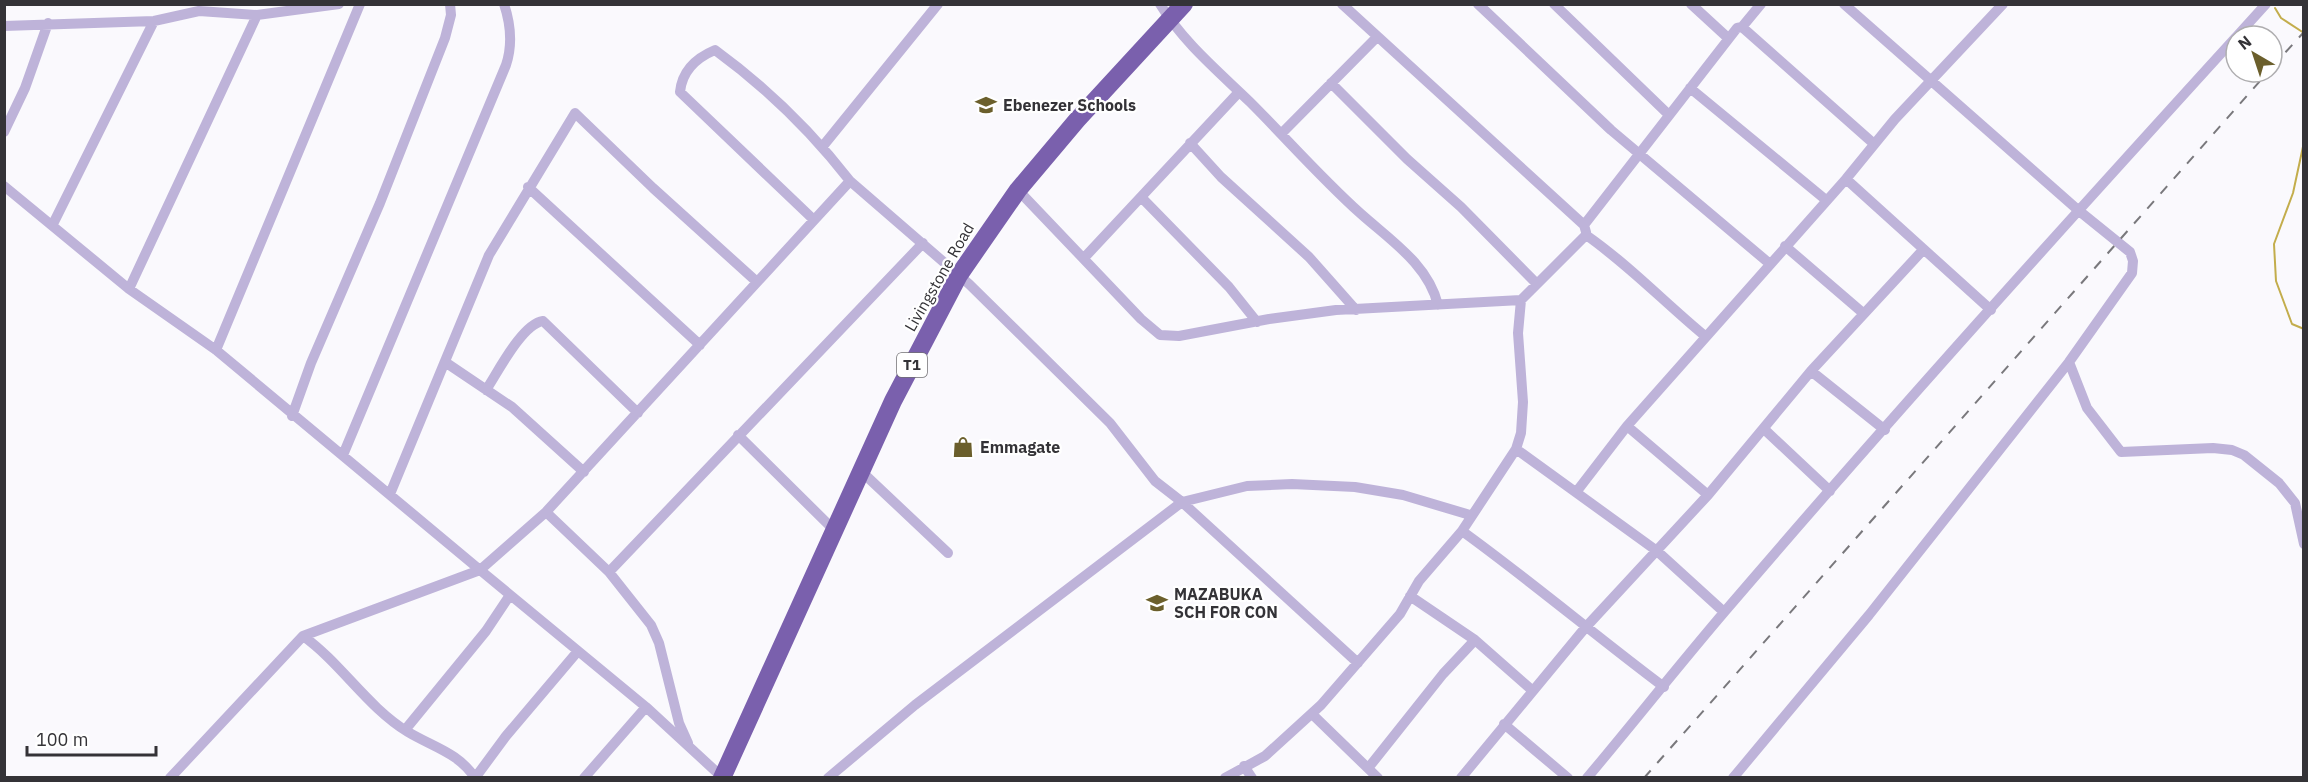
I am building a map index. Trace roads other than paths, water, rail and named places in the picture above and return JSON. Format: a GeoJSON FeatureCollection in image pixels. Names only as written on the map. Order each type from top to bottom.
{"type":"FeatureCollection","features":[{"type":"Feature","properties":{"kind":"highway","name":"Livingstone Road"},"geometry":{"type":"LineString","coordinates":[[723,777],[893,401],[959,275],[1018,190],[1165,12],[1184,4]]}},
{"type":"Feature","properties":{"kind":"street"},"geometry":{"type":"LineString","coordinates":[[4,26],[154,21],[224,4]]}},
{"type":"Feature","properties":{"kind":"street"},"geometry":{"type":"LineString","coordinates":[[199,11],[257,15],[339,4]]}},
{"type":"Feature","properties":{"kind":"street"},"geometry":{"type":"LineString","coordinates":[[216,350],[360,4]]}},
{"type":"Feature","properties":{"kind":"street"},"geometry":{"type":"LineString","coordinates":[[292,416],[311,363],[380,203],[445,38],[451,15],[450,4]]}},
{"type":"Feature","properties":{"kind":"street"},"geometry":{"type":"LineString","coordinates":[[343,454],[511,52],[512,35],[504,4]]}},
{"type":"Feature","properties":{"kind":"street"},"geometry":{"type":"LineString","coordinates":[[823,146],[938,4]]}},
{"type":"Feature","properties":{"kind":"street"},"geometry":{"type":"LineString","coordinates":[[1342,4],[1677,314],[1706,336]]}},
{"type":"Feature","properties":{"kind":"street"},"geometry":{"type":"LineString","coordinates":[[1478,4],[1638,153],[1770,264]]}},
{"type":"Feature","properties":{"kind":"street"},"geometry":{"type":"LineString","coordinates":[[1554,4],[1669,115]]}},
{"type":"Feature","properties":{"kind":"street"},"geometry":{"type":"LineString","coordinates":[[1691,4],[1728,38]]}},
{"type":"Feature","properties":{"kind":"street"},"geometry":{"type":"LineString","coordinates":[[1225,777],[1265,756],[1312,714],[1400,614],[1419,581],[1462,531],[1470,515],[1516,449],[1521,433],[1523,402],[1518,333],[1521,300],[1585,230],[1638,153],[1728,38],[1737,28],[1742,27],[1761,4]]}},
{"type":"Feature","properties":{"kind":"street"},"geometry":{"type":"LineString","coordinates":[[1733,777],[1869,615],[2069,363],[2132,273],[2134,266],[2130,252],[2078,210],[1932,79],[1844,4]]}},
{"type":"Feature","properties":{"kind":"street"},"geometry":{"type":"LineString","coordinates":[[2248,24],[2266,4]]}},
{"type":"Feature","properties":{"kind":"street"},"geometry":{"type":"LineString","coordinates":[[1577,491],[1627,426],[1846,178],[1873,143],[1998,6]]}},
{"type":"Feature","properties":{"kind":"street"},"geometry":{"type":"LineString","coordinates":[[1165,12],[1239,92],[1359,212],[1411,258],[1434,287],[1438,306]]}},
{"type":"Feature","properties":{"kind":"street"},"geometry":{"type":"LineString","coordinates":[[129,289],[257,15]]}},
{"type":"Feature","properties":{"kind":"street"},"geometry":{"type":"LineString","coordinates":[[53,224],[154,21]]}},
{"type":"Feature","properties":{"kind":"street"},"geometry":{"type":"LineString","coordinates":[[4,132],[25,88],[48,23]]}},
{"type":"Feature","properties":{"kind":"street"},"geometry":{"type":"LineString","coordinates":[[1742,27],[1873,143]]}},
{"type":"Feature","properties":{"kind":"street"},"geometry":{"type":"LineString","coordinates":[[1281,134],[1377,37]]}},
{"type":"Feature","properties":{"kind":"street"},"geometry":{"type":"LineString","coordinates":[[814,220],[680,92],[681,79],[704,55],[716,50],[759,83],[823,146],[850,181],[959,275],[1110,423],[1155,481],[1182,502],[1358,663]]}},
{"type":"Feature","properties":{"kind":"street"},"geometry":{"type":"LineString","coordinates":[[1587,777],[1724,612],[1830,491],[2078,210],[2224,50]]}},
{"type":"Feature","properties":{"kind":"street"},"geometry":{"type":"LineString","coordinates":[[1331,83],[1407,159],[1461,207],[1537,284]]}},
{"type":"Feature","properties":{"kind":"street"},"geometry":{"type":"LineString","coordinates":[[1690,88],[1826,200]]}},
{"type":"Feature","properties":{"kind":"street"},"geometry":{"type":"LineString","coordinates":[[1084,258],[1239,92]]}},
{"type":"Feature","properties":{"kind":"street"},"geometry":{"type":"LineString","coordinates":[[390,494],[489,255],[528,187],[575,113],[653,188],[757,282]]}},
{"type":"Feature","properties":{"kind":"street"},"geometry":{"type":"LineString","coordinates":[[1190,143],[1221,177],[1309,257],[1356,310]]}},
{"type":"Feature","properties":{"kind":"street"},"geometry":{"type":"LineString","coordinates":[[1846,178],[1991,310]]}},
{"type":"Feature","properties":{"kind":"street"},"geometry":{"type":"LineString","coordinates":[[170,777],[303,636],[480,570],[546,512],[850,181]]}},
{"type":"Feature","properties":{"kind":"street"},"geometry":{"type":"LineString","coordinates":[[4,186],[53,224],[129,289],[216,350],[292,416],[343,454],[646,707],[723,777]]}},
{"type":"Feature","properties":{"kind":"street"},"geometry":{"type":"LineString","coordinates":[[528,187],[700,345]]}},
{"type":"Feature","properties":{"kind":"street"},"geometry":{"type":"LineString","coordinates":[[1018,190],[1141,319],[1160,335],[1179,336],[1257,321],[1336,310],[1521,300]]}},
{"type":"Feature","properties":{"kind":"street"},"geometry":{"type":"LineString","coordinates":[[1141,196],[1229,288],[1257,321]]}},
{"type":"Feature","properties":{"kind":"street"},"geometry":{"type":"LineString","coordinates":[[609,572],[923,243]]}},
{"type":"Feature","properties":{"kind":"street"},"geometry":{"type":"LineString","coordinates":[[1785,246],[1863,313]]}},
{"type":"Feature","properties":{"kind":"street"},"geometry":{"type":"LineString","coordinates":[[1461,777],[1585,628],[1658,551],[1708,495],[1811,371],[1923,250]]}},
{"type":"Feature","properties":{"kind":"street"},"geometry":{"type":"LineString","coordinates":[[486,390],[522,335],[531,326],[543,321],[638,413]]}},
{"type":"Feature","properties":{"kind":"street"},"geometry":{"type":"LineString","coordinates":[[445,362],[540,430],[584,472]]}},
{"type":"Feature","properties":{"kind":"street"},"geometry":{"type":"LineString","coordinates":[[2069,363],[2087,408],[2121,452],[2156,448],[2232,450],[2256,463],[2279,483],[2299,506],[2304,544]]}},
{"type":"Feature","properties":{"kind":"street"},"geometry":{"type":"LineString","coordinates":[[1811,371],[1885,430]]}},
{"type":"Feature","properties":{"kind":"street"},"geometry":{"type":"LineString","coordinates":[[1627,426],[1708,495]]}},
{"type":"Feature","properties":{"kind":"street"},"geometry":{"type":"LineString","coordinates":[[1764,429],[1830,491]]}},
{"type":"Feature","properties":{"kind":"street"},"geometry":{"type":"LineString","coordinates":[[738,435],[835,531]]}},
{"type":"Feature","properties":{"kind":"street"},"geometry":{"type":"LineString","coordinates":[[1516,449],[1658,551],[1724,612]]}},
{"type":"Feature","properties":{"kind":"street"},"geometry":{"type":"LineString","coordinates":[[862,472],[948,553]]}},
{"type":"Feature","properties":{"kind":"street"},"geometry":{"type":"LineString","coordinates":[[828,777],[915,705],[1182,502],[1247,486],[1303,484],[1354,487],[1403,495],[1470,515]]}},
{"type":"Feature","properties":{"kind":"street"},"geometry":{"type":"LineString","coordinates":[[546,512],[609,572],[651,625],[659,643],[679,723],[691,749]]}},
{"type":"Feature","properties":{"kind":"street"},"geometry":{"type":"LineString","coordinates":[[1462,531],[1534,583],[1585,628],[1664,687]]}},
{"type":"Feature","properties":{"kind":"street"},"geometry":{"type":"LineString","coordinates":[[405,730],[486,631],[510,595]]}},
{"type":"Feature","properties":{"kind":"street"},"geometry":{"type":"LineString","coordinates":[[1410,596],[1475,640],[1533,691]]}},
{"type":"Feature","properties":{"kind":"street"},"geometry":{"type":"LineString","coordinates":[[303,636],[323,650],[347,679],[405,730],[465,763],[475,777],[506,736],[579,651]]}},
{"type":"Feature","properties":{"kind":"street"},"geometry":{"type":"LineString","coordinates":[[1369,767],[1443,674],[1475,640]]}},
{"type":"Feature","properties":{"kind":"street"},"geometry":{"type":"LineString","coordinates":[[584,777],[646,707]]}},
{"type":"Feature","properties":{"kind":"street"},"geometry":{"type":"LineString","coordinates":[[1312,714],[1378,777]]}},
{"type":"Feature","properties":{"kind":"street"},"geometry":{"type":"LineString","coordinates":[[1504,724],[1568,777]]}},
{"type":"Feature","properties":{"kind":"street"},"geometry":{"type":"LineString","coordinates":[[1244,766],[1252,777]]}},
{"type":"Feature","properties":{"kind":"waterway"},"geometry":{"type":"LineString","coordinates":[[2275,8],[2281,18],[2304,33]]}},
{"type":"Feature","properties":{"kind":"waterway"},"geometry":{"type":"LineString","coordinates":[[2304,142],[2293,193],[2274,244],[2276,281],[2292,324],[2304,329]]}},
{"type":"Feature","properties":{"kind":"railway"},"geometry":{"type":"LineString","coordinates":[[2284,54],[2304,32]]}},
{"type":"Feature","properties":{"kind":"railway"},"geometry":{"type":"LineString","coordinates":[[1644,778],[2257,84]]}},
{"type":"Feature","properties":{"kind":"place","name":"Ebenezer Schools"},"geometry":{"type":"Point","coordinates":[986,105]}},
{"type":"Feature","properties":{"kind":"place","name":"Emmagate"},"geometry":{"type":"Point","coordinates":[963,447]}},
{"type":"Feature","properties":{"kind":"place","name":"MAZABUKA SCH FOR CON"},"geometry":{"type":"Point","coordinates":[1157,603]}}]}
